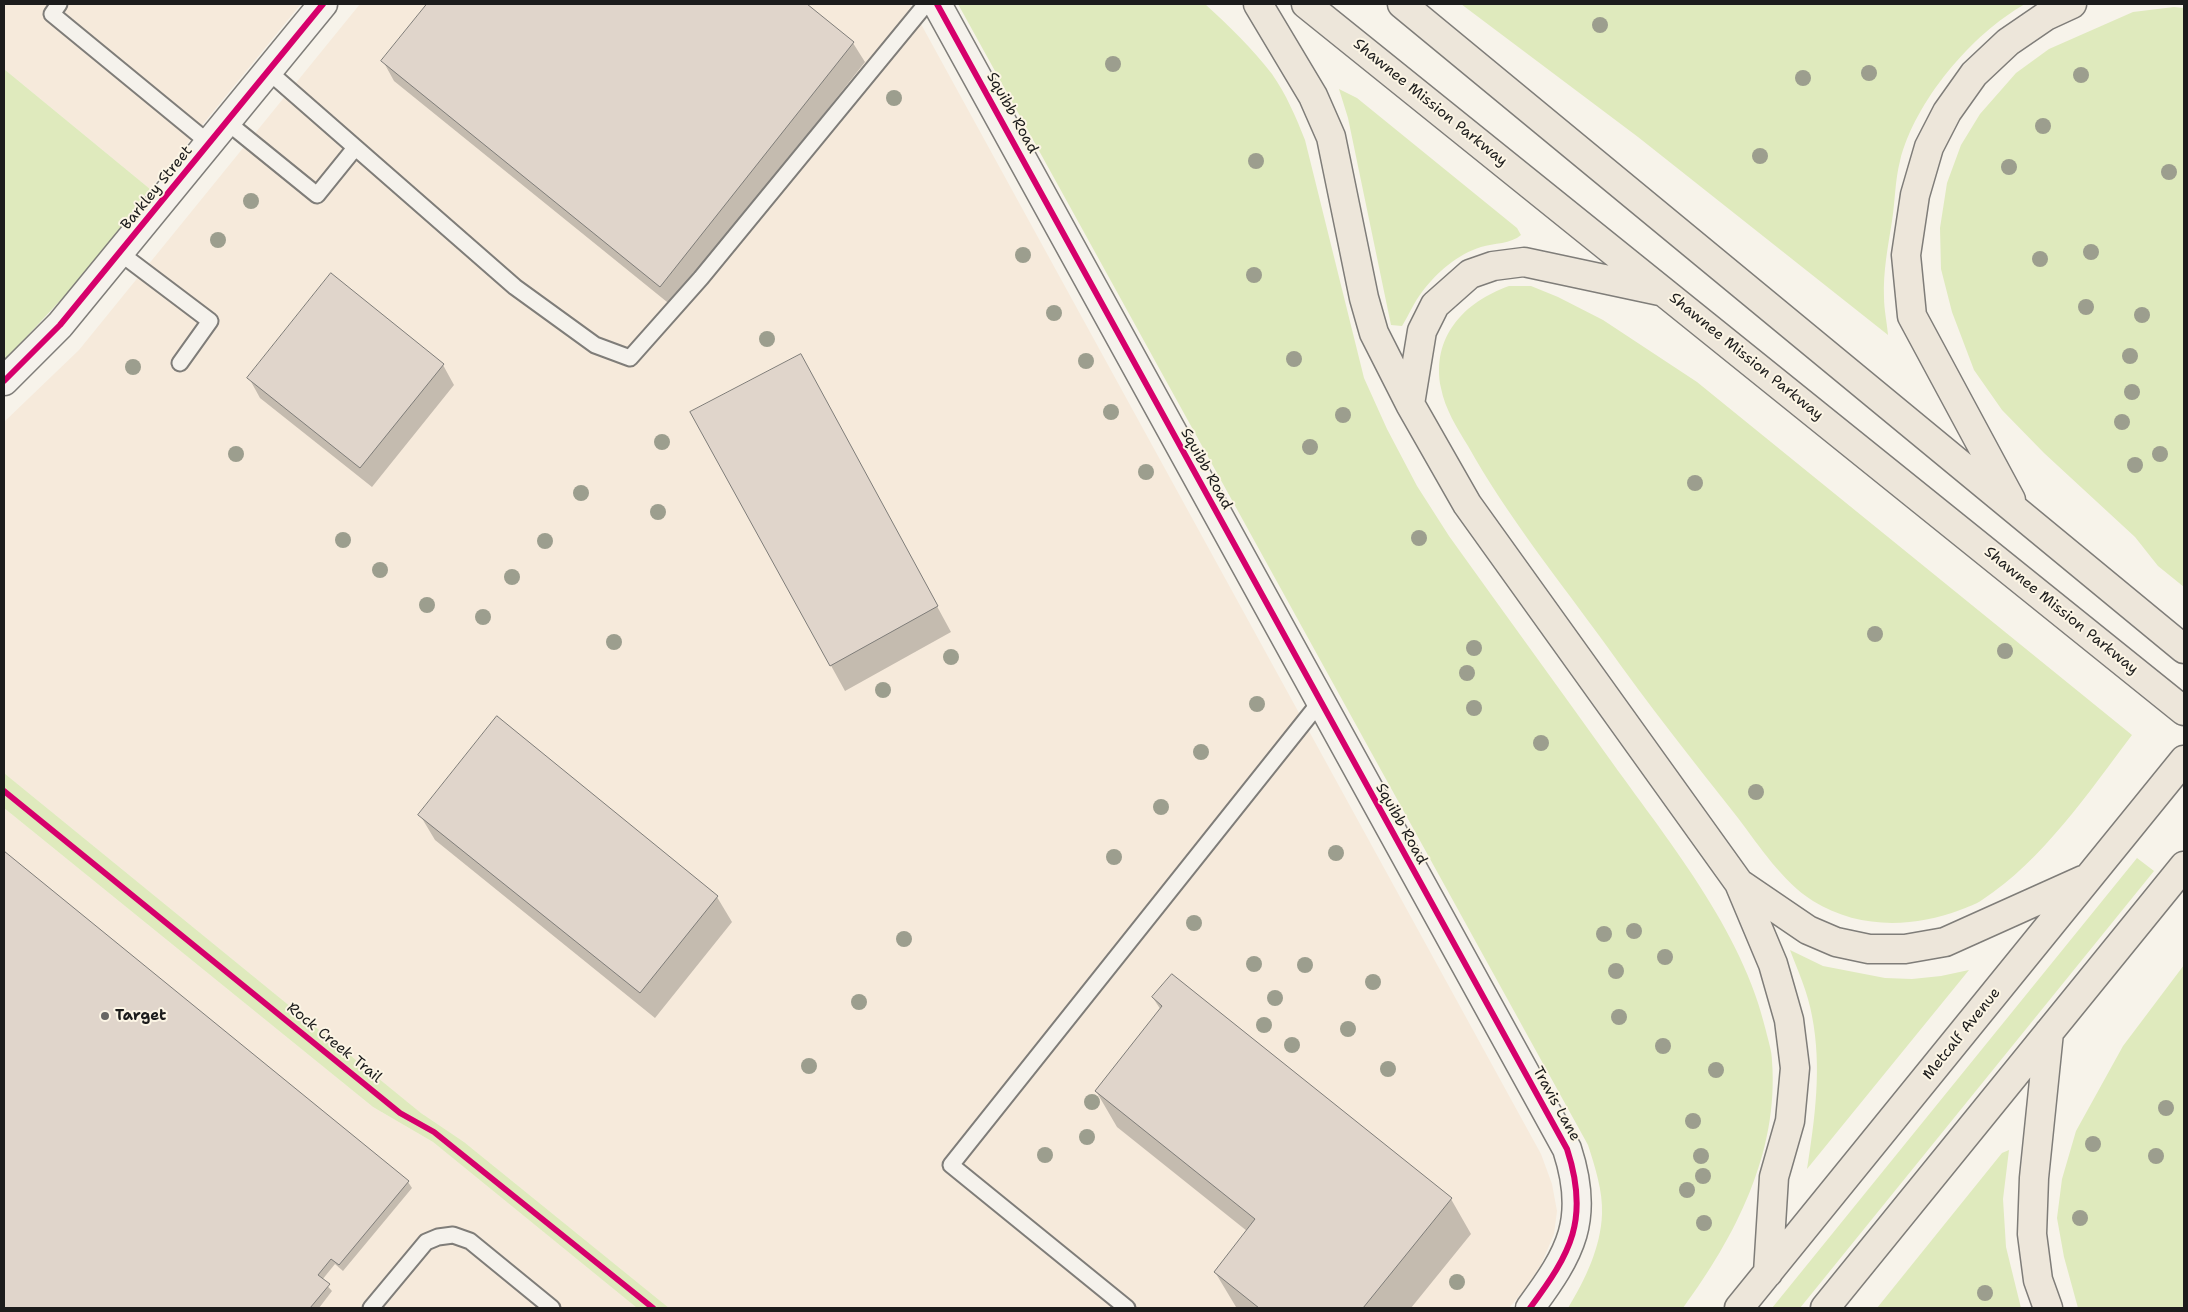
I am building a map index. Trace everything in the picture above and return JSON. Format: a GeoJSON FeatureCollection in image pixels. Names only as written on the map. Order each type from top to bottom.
{"type":"FeatureCollection","features":[{"type":"Feature","properties":{"kind":"highway"},"geometry":{"type":"LineString","coordinates":[[1258,4],[1313,96],[1331,137],[1364,298],[1374,333],[1410,404],[1467,504],[1739,883],[1772,964],[1789,1020],[1795,1068],[1790,1121],[1774,1177],[1768,1273]]}},
{"type":"Feature","properties":{"kind":"highway","name":"Shawnee Mission Parkway"},"geometry":{"type":"LineString","coordinates":[[1306,4],[2184,711]]}},
{"type":"Feature","properties":{"kind":"highway"},"geometry":{"type":"LineString","coordinates":[[1402,4],[2018,512],[2088,572],[2184,649]]}},
{"type":"Feature","properties":{"kind":"highway"},"geometry":{"type":"LineString","coordinates":[[2018,512],[1912,316],[1906,255],[1915,195],[1929,147],[1947,112],[1974,74],[2008,42],[2046,16],[2072,4]]}},
{"type":"Feature","properties":{"kind":"highway"},"geometry":{"type":"LineString","coordinates":[[1410,404],[1422,331],[1435,305],[1470,274],[1493,266],[1524,262],[1666,293]]}},
{"type":"Feature","properties":{"kind":"highway","name":"Metcalf Avenue"},"geometry":{"type":"LineString","coordinates":[[1739,1308],[2184,760]]}},
{"type":"Feature","properties":{"kind":"highway"},"geometry":{"type":"LineString","coordinates":[[1825,1308],[2184,866]]}},
{"type":"Feature","properties":{"kind":"highway"},"geometry":{"type":"LineString","coordinates":[[1739,883],[1808,930],[1836,942],[1869,949],[1905,949],[1944,942],[2089,878]]}},
{"type":"Feature","properties":{"kind":"highway"},"geometry":{"type":"LineString","coordinates":[[2048,1308],[2038,1280],[2032,1234],[2034,1178],[2049,1032]]}},
{"type":"Feature","properties":{"kind":"street","name":"Barkley Street"},"geometry":{"type":"LineString","coordinates":[[4,381],[47,340],[323,4]]}},
{"type":"Feature","properties":{"kind":"street","name":"Squibb Road"},"geometry":{"type":"LineString","coordinates":[[937,4],[1454,945]]}},
{"type":"Feature","properties":{"kind":"street","name":"Travis Lane"},"geometry":{"type":"LineString","coordinates":[[1454,945],[1567,1149],[1572,1163],[1577,1201],[1574,1235],[1556,1274],[1530,1308]]}},
{"type":"Feature","properties":{"kind":"lane"},"geometry":{"type":"LineString","coordinates":[[60,4],[52,14],[209,144]]}},
{"type":"Feature","properties":{"kind":"lane"},"geometry":{"type":"LineString","coordinates":[[268,71],[515,287],[595,345],[630,358],[701,278],[926,4]]}},
{"type":"Feature","properties":{"kind":"lane"},"geometry":{"type":"LineString","coordinates":[[227,122],[316,195],[355,148]]}},
{"type":"Feature","properties":{"kind":"lane"},"geometry":{"type":"LineString","coordinates":[[120,253],[210,321],[180,363]]}},
{"type":"Feature","properties":{"kind":"lane"},"geometry":{"type":"LineString","coordinates":[[1127,1308],[951,1165],[1320,702]]}},
{"type":"Feature","properties":{"kind":"lane"},"geometry":{"type":"LineString","coordinates":[[371,1308],[426,1242],[438,1237],[453,1235],[470,1241],[552,1308]]}},
{"type":"Feature","properties":{"kind":"shaded area"},"geometry":{"type":"Polygon","coordinates":[[[4,4],[301,4],[150,189],[4,69],[4,4]]]}},
{"type":"Feature","properties":{"kind":"shaded area"},"geometry":{"type":"Polygon","coordinates":[[[360,4],[910,4],[1541,1154],[1552,1184],[1557,1211],[1554,1234],[1541,1265],[1526,1288],[1509,1308],[669,1308],[464,1142],[421,1113],[4,773],[4,422],[79,350],[360,4]]]}},
{"type":"Feature","properties":{"kind":"shaded area","name":"Target"},"geometry":{"type":"Polygon","coordinates":[[[4,808],[373,1107],[433,1142],[637,1308],[4,1308],[4,808]]]}},
{"type":"Feature","properties":{"kind":"green space"},"geometry":{"type":"Polygon","coordinates":[[[958,4],[1205,4],[1256,55],[1272,74],[1282,90],[1305,140],[1364,378],[1387,429],[1417,486],[1449,536],[1700,886],[1740,957],[1755,994],[1772,1057],[1772,1095],[1761,1161],[1736,1223],[1702,1281],[1683,1308],[1568,1308],[1591,1263],[1601,1226],[1602,1205],[1600,1188],[1588,1145],[958,4]]]}},
{"type":"Feature","properties":{"kind":"green space"},"geometry":{"type":"Polygon","coordinates":[[[1461,4],[2025,4],[1985,33],[1948,71],[1918,115],[1908,138],[1898,168],[1885,269],[1884,302],[1888,335],[1638,137],[1461,4]]]}},
{"type":"Feature","properties":{"kind":"green space"},"geometry":{"type":"Polygon","coordinates":[[[2174,7],[2184,8],[2184,587],[2158,566],[2135,537],[2044,453],[2002,410],[1974,370],[1952,312],[1941,269],[1940,228],[1947,183],[1961,145],[1980,114],[2016,73],[2049,49],[2133,12],[2174,7]]]}},
{"type":"Feature","properties":{"kind":"green space"},"geometry":{"type":"Polygon","coordinates":[[[4,69],[150,189],[82,277],[4,361],[4,69]]]}},
{"type":"Feature","properties":{"kind":"green space"},"geometry":{"type":"Polygon","coordinates":[[[1339,89],[1357,98],[1517,228],[1521,235],[1507,242],[1472,250],[1448,265],[1422,292],[1402,326],[1391,325],[1348,118],[1339,89]]]}},
{"type":"Feature","properties":{"kind":"green space"},"geometry":{"type":"Polygon","coordinates":[[[1509,286],[1531,286],[1558,297],[1603,320],[1697,382],[2132,735],[2081,802],[2025,866],[2004,884],[1974,905],[1942,916],[1923,920],[1885,923],[1848,917],[1830,910],[1802,893],[1781,874],[1654,711],[1534,547],[1483,472],[1448,411],[1441,388],[1439,370],[1441,353],[1446,338],[1454,324],[1465,312],[1493,293],[1509,286]]]}},
{"type":"Feature","properties":{"kind":"green space"},"geometry":{"type":"Polygon","coordinates":[[[4,773],[421,1113],[464,1142],[669,1308],[637,1308],[433,1142],[373,1107],[4,808],[4,773]]]}},
{"type":"Feature","properties":{"kind":"green space"},"geometry":{"type":"Polygon","coordinates":[[[2137,858],[2154,871],[1800,1308],[1772,1308],[2137,858]]]}},
{"type":"Feature","properties":{"kind":"green space"},"geometry":{"type":"Polygon","coordinates":[[[1790,950],[1823,966],[1885,978],[1912,979],[1941,976],[1969,970],[1807,1169],[1815,1112],[1817,1054],[1810,1007],[1803,982],[1790,950]]]}},
{"type":"Feature","properties":{"kind":"green space"},"geometry":{"type":"Polygon","coordinates":[[[2184,965],[2184,1308],[2078,1308],[2064,1257],[2057,1218],[2062,1179],[2076,1131],[2123,1046],[2184,965]]]}},
{"type":"Feature","properties":{"kind":"green space"},"geometry":{"type":"Polygon","coordinates":[[[2009,1150],[2003,1199],[2006,1247],[2021,1308],[1877,1308],[2002,1153],[2009,1150]]]}},
{"type":"Feature","properties":{"kind":"building"},"geometry":{"type":"Polygon","coordinates":[[[427,4],[807,4],[854,42],[660,287],[381,61],[427,4]]]}},
{"type":"Feature","properties":{"kind":"building"},"geometry":{"type":"Polygon","coordinates":[[[331,273],[444,364],[360,468],[247,378],[331,273]]]}},
{"type":"Feature","properties":{"kind":"building"},"geometry":{"type":"Polygon","coordinates":[[[801,354],[938,606],[830,666],[690,412],[801,354]]]}},
{"type":"Feature","properties":{"kind":"building"},"geometry":{"type":"Polygon","coordinates":[[[497,716],[718,896],[640,993],[418,815],[497,716]]]}},
{"type":"Feature","properties":{"kind":"building","name":"Target"},"geometry":{"type":"Polygon","coordinates":[[[4,851],[409,1181],[339,1265],[331,1259],[318,1275],[330,1284],[310,1308],[4,1308],[4,851]]]}},
{"type":"Feature","properties":{"kind":"building"},"geometry":{"type":"Polygon","coordinates":[[[1172,974],[1452,1198],[1363,1308],[1259,1308],[1214,1272],[1255,1219],[1095,1091],[1162,1006],[1152,997],[1172,974]]]}},
{"type":"Feature","properties":{"kind":"cycle path"},"geometry":{"type":"LineString","coordinates":[[4,381],[60,325],[323,4]]}},
{"type":"Feature","properties":{"kind":"cycle path"},"geometry":{"type":"LineString","coordinates":[[937,4],[1567,1149],[1574,1174],[1577,1196],[1576,1216],[1572,1234],[1566,1252],[1556,1270],[1530,1308]]}},
{"type":"Feature","properties":{"kind":"cycle path","name":"Rock Creek Trail"},"geometry":{"type":"LineString","coordinates":[[4,791],[400,1113],[434,1132],[653,1308]]}},
{"type":"Feature","properties":{"kind":"place","name":"Target"},"geometry":{"type":"Point","coordinates":[105,1016]}}]}
